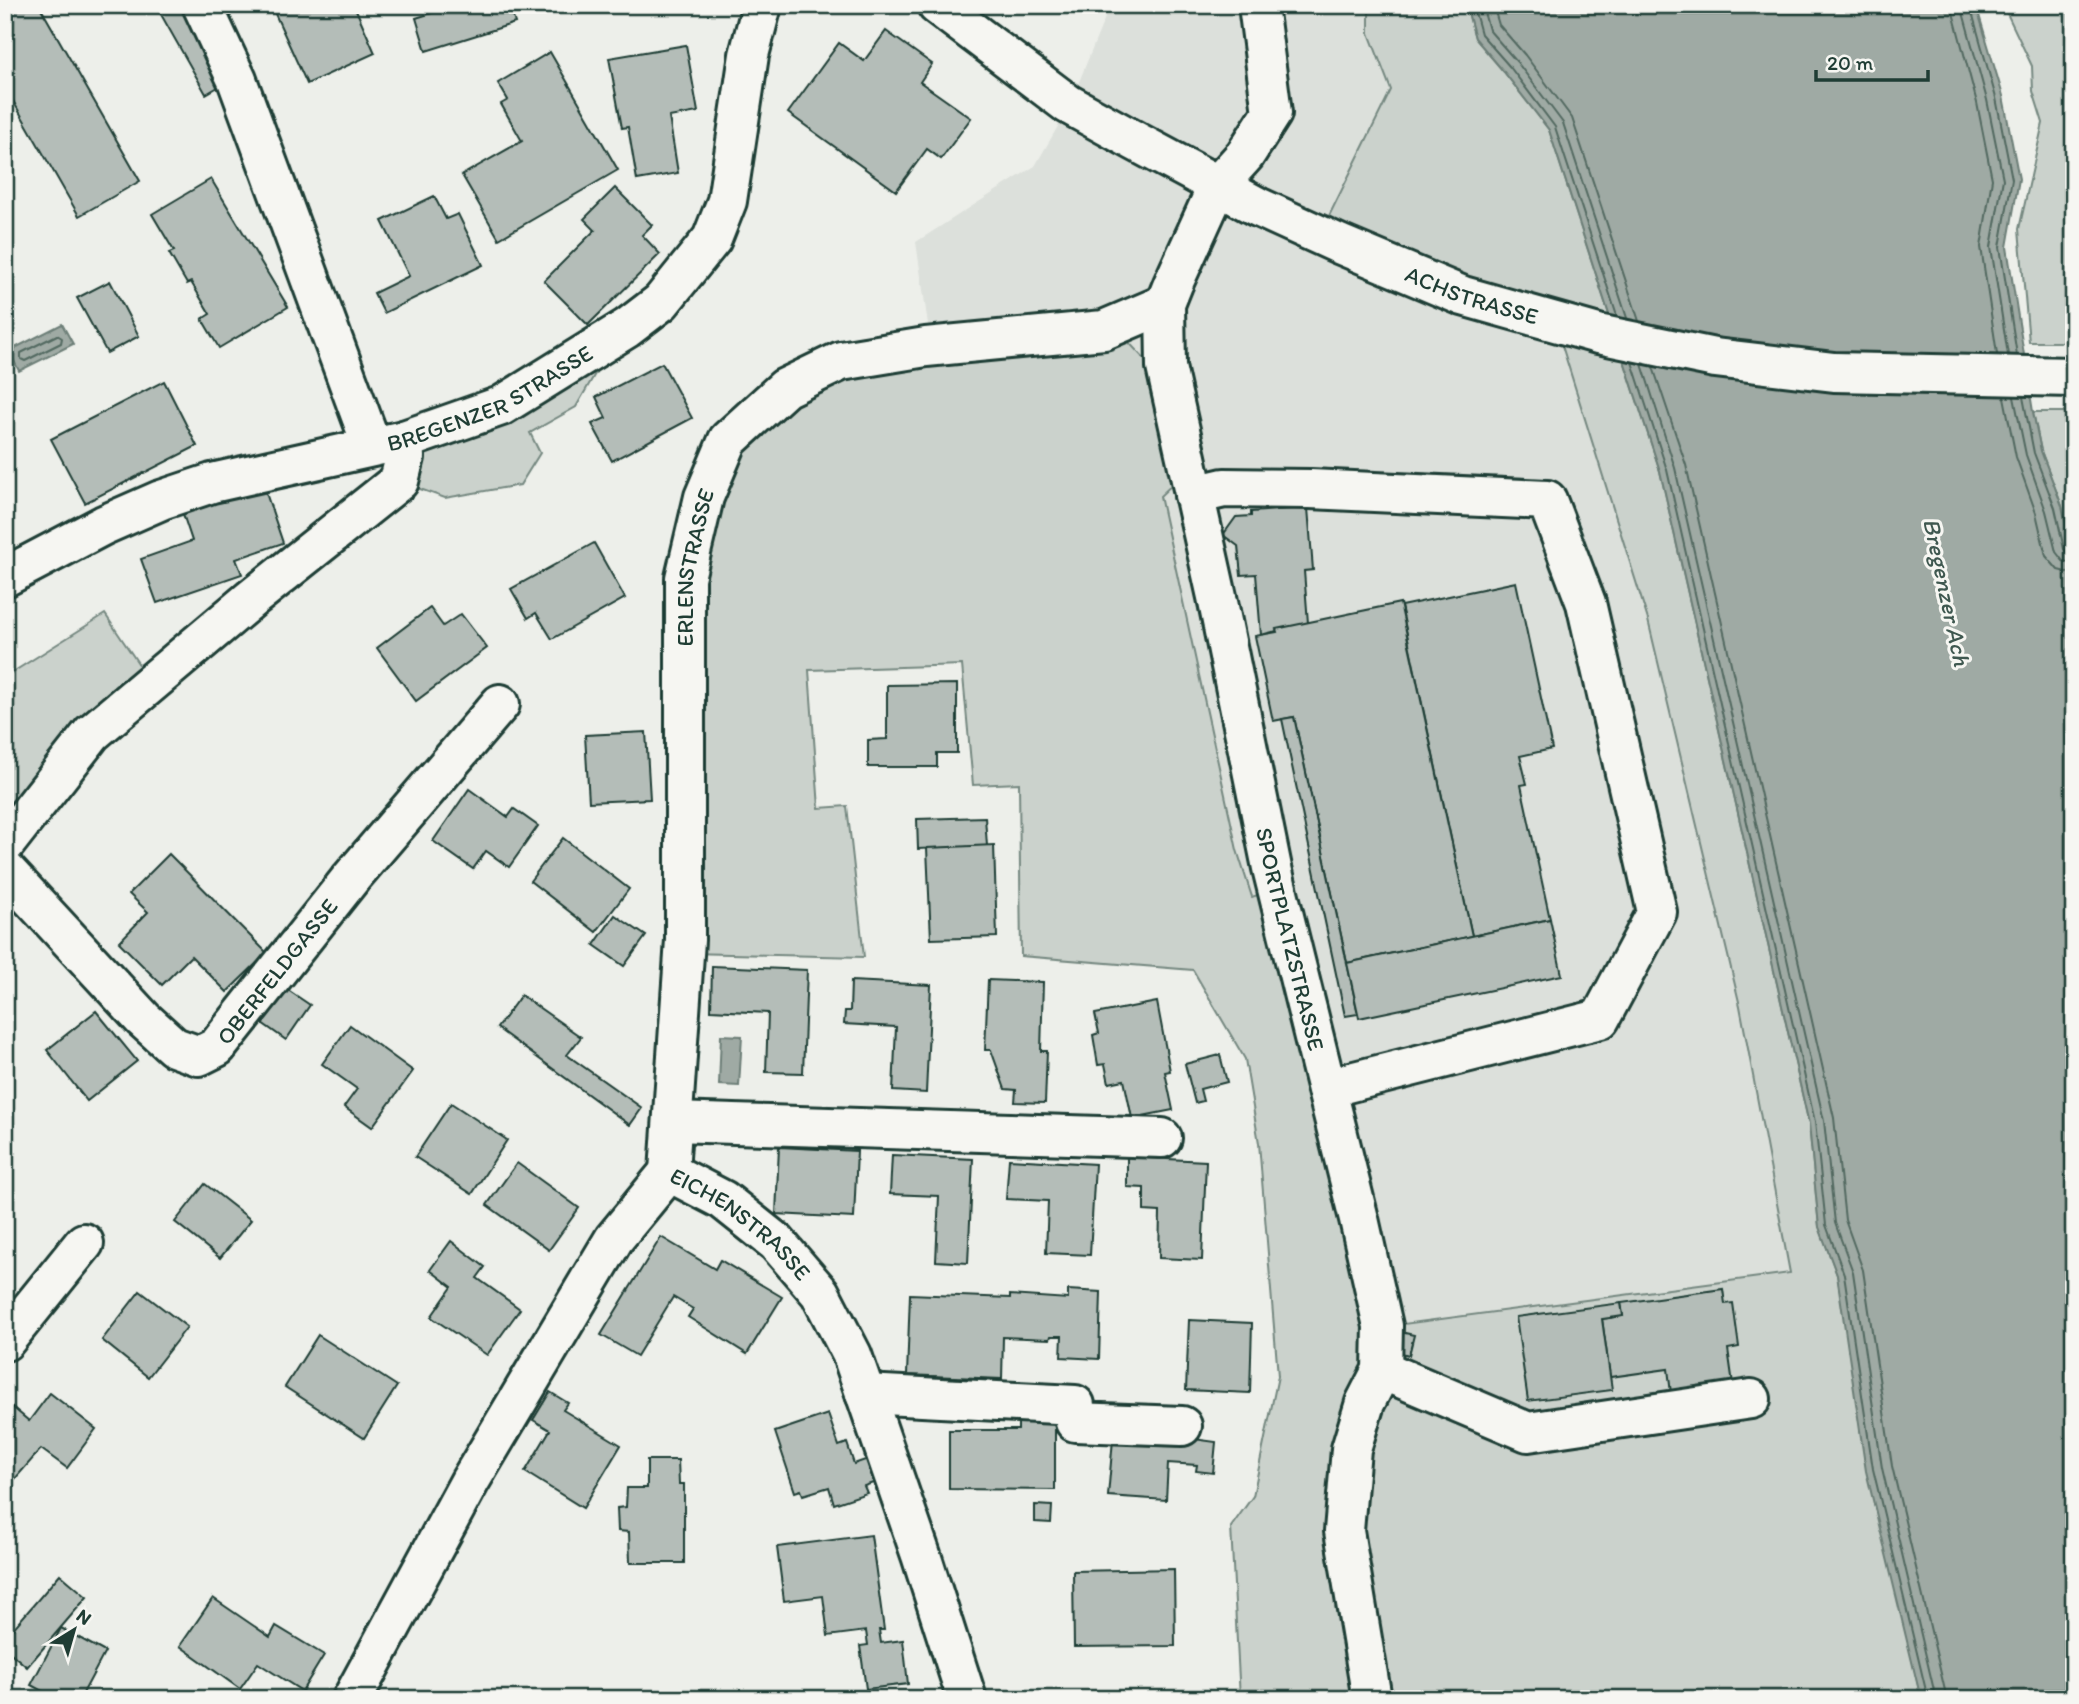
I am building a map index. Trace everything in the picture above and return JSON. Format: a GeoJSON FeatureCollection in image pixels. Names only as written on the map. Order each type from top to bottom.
{"type":"FeatureCollection","features":[{"type":"Feature","properties":{"kind":"street"},"geometry":{"type":"LineString","coordinates":[[5,844],[92,733],[251,599],[398,481],[405,457],[388,443],[237,80],[202,5]]}},
{"type":"Feature","properties":{"kind":"street","name":"BREGENZER STRASSE"},"geometry":{"type":"LineString","coordinates":[[5,577],[161,500],[212,484],[388,443],[501,406],[627,328],[661,302],[712,239],[727,201],[749,55],[762,5]]}},
{"type":"Feature","properties":{"kind":"street","name":"ACHSTRASSE"},"geometry":{"type":"LineString","coordinates":[[937,5],[1068,104],[1270,212],[1463,296],[1598,334],[1715,358],[1834,372],[2074,377]]}},
{"type":"Feature","properties":{"kind":"street","name":"SPORTPLATZSTRASSE"},"geometry":{"type":"LineString","coordinates":[[1258,5],[1272,113],[1245,155],[1218,185],[1165,304],[1166,367],[1272,868],[1383,1326],[1382,1370],[1365,1403],[1351,1449],[1344,1531],[1372,1699]]}},
{"type":"Feature","properties":{"kind":"street","name":"ERLENSTRASSE"},"geometry":{"type":"LineString","coordinates":[[669,1172],[685,940],[685,578],[704,497],[728,440],[785,388],[841,361],[926,347],[1104,330],[1165,304]]}},
{"type":"Feature","properties":{"kind":"street"},"geometry":{"type":"LineString","coordinates":[[1195,495],[1224,488],[1310,489],[1547,500],[1586,603],[1657,912],[1600,1019],[1326,1088]]}},
{"type":"Feature","properties":{"kind":"street","name":"OBERFELDGASSE"},"geometry":{"type":"LineString","coordinates":[[5,870],[143,1019],[174,1047],[199,1056],[217,1047],[351,878],[500,704]]}},
{"type":"Feature","properties":{"kind":"street"},"geometry":{"type":"LineString","coordinates":[[674,1122],[1162,1138]]}},
{"type":"Feature","properties":{"kind":"street","name":"EICHENSTRASSE"},"geometry":{"type":"LineString","coordinates":[[352,1699],[470,1481],[588,1282],[614,1239],[669,1172],[723,1200],[778,1243],[820,1293],[852,1355],[967,1699]]}},
{"type":"Feature","properties":{"kind":"street"},"geometry":{"type":"LineString","coordinates":[[5,1341],[84,1243]]}},
{"type":"Feature","properties":{"kind":"street"},"geometry":{"type":"LineString","coordinates":[[1382,1370],[1528,1432],[1751,1399]]}},
{"type":"Feature","properties":{"kind":"street"},"geometry":{"type":"LineString","coordinates":[[865,1394],[1075,1405],[1075,1422],[1182,1426]]}},
{"type":"Feature","properties":{"kind":"shaded area"},"geometry":{"type":"Polygon","coordinates":[[[1110,5],[1369,5],[1369,33],[1391,90],[1372,129],[1559,335],[1648,620],[1740,1006],[1791,1274],[1582,1307],[1381,1327],[1274,890],[1252,897],[1237,850],[931,345],[916,242],[1035,166],[1068,109],[1110,5]]]}},
{"type":"Feature","properties":{"kind":"shaded area"},"geometry":{"type":"Polygon","coordinates":[[[1369,5],[1466,5],[1475,38],[1549,130],[1660,471],[1809,1124],[1819,1226],[1837,1275],[1896,1587],[1921,1699],[1240,1699],[1231,1527],[1253,1496],[1278,1376],[1259,1143],[1245,1059],[1193,970],[1021,956],[1019,783],[973,785],[962,665],[809,670],[819,808],[847,806],[864,957],[688,953],[706,497],[786,390],[1112,324],[1148,363],[1177,480],[1160,496],[1237,850],[1252,897],[1274,889],[1381,1327],[1790,1273],[1740,1006],[1648,620],[1559,336],[1325,224],[1391,90],[1369,33],[1369,5]]]}},
{"type":"Feature","properties":{"kind":"shaded area"},"geometry":{"type":"Polygon","coordinates":[[[2003,5],[2074,5],[2074,342],[2029,342],[2019,229],[2043,123],[2033,91],[2032,66],[2003,5]]]}},
{"type":"Feature","properties":{"kind":"shaded area"},"geometry":{"type":"Polygon","coordinates":[[[599,367],[576,407],[530,433],[540,453],[520,485],[445,498],[409,485],[416,452],[599,367]]]}},
{"type":"Feature","properties":{"kind":"shaded area"},"geometry":{"type":"Polygon","coordinates":[[[2033,412],[2074,412],[2074,563],[2062,506],[2041,451],[2033,412]]]}},
{"type":"Feature","properties":{"kind":"shaded area"},"geometry":{"type":"Polygon","coordinates":[[[105,614],[142,669],[58,744],[5,812],[5,677],[105,614]]]}},
{"type":"Feature","properties":{"kind":"water","name":"Bregenzer Ach"},"geometry":{"type":"Polygon","coordinates":[[[1466,5],[1976,5],[2003,96],[2019,179],[2007,247],[2033,412],[2041,451],[2062,506],[2074,563],[2074,1699],[1921,1699],[1866,1471],[1837,1275],[1819,1227],[1809,1124],[1660,471],[1549,130],[1475,38],[1466,5]]]}},
{"type":"Feature","properties":{"kind":"water"},"geometry":{"type":"Polygon","coordinates":[[[62,324],[73,344],[19,371],[9,351],[62,324]]]}},
{"type":"Feature","properties":{"kind":"water"},"geometry":{"type":"Polygon","coordinates":[[[721,1035],[742,1036],[739,1086],[719,1085],[721,1035]]]}},
{"type":"Feature","properties":{"kind":"building"},"geometry":{"type":"Polygon","coordinates":[[[5,5],[39,5],[140,181],[79,216],[5,87],[5,5]]]}},
{"type":"Feature","properties":{"kind":"building"},"geometry":{"type":"Polygon","coordinates":[[[170,5],[181,5],[225,83],[206,94],[159,11],[170,5]]]}},
{"type":"Feature","properties":{"kind":"building"},"geometry":{"type":"Polygon","coordinates":[[[271,5],[354,5],[375,53],[307,84],[271,5]]]}},
{"type":"Feature","properties":{"kind":"building"},"geometry":{"type":"Polygon","coordinates":[[[457,5],[527,5],[511,11],[515,23],[426,51],[416,18],[457,5]]]}},
{"type":"Feature","properties":{"kind":"building"},"geometry":{"type":"Polygon","coordinates":[[[527,5],[563,5],[530,16],[527,5]]]}},
{"type":"Feature","properties":{"kind":"building"},"geometry":{"type":"Polygon","coordinates":[[[886,31],[932,64],[920,82],[971,118],[941,159],[927,149],[896,191],[788,113],[839,43],[864,61],[886,31]]]}},
{"type":"Feature","properties":{"kind":"building"},"geometry":{"type":"Polygon","coordinates":[[[686,45],[698,112],[669,117],[678,173],[637,180],[628,127],[622,128],[609,58],[686,45]]]}},
{"type":"Feature","properties":{"kind":"building"},"geometry":{"type":"Polygon","coordinates":[[[550,52],[618,170],[499,239],[462,175],[522,141],[501,104],[508,100],[498,83],[550,52]]]}},
{"type":"Feature","properties":{"kind":"building"},"geometry":{"type":"Polygon","coordinates":[[[211,179],[288,307],[219,348],[202,319],[210,314],[191,282],[187,284],[169,253],[174,251],[152,214],[211,179]]]}},
{"type":"Feature","properties":{"kind":"building"},"geometry":{"type":"Polygon","coordinates":[[[615,188],[652,225],[642,235],[660,254],[588,325],[544,281],[595,230],[584,219],[615,188]]]}},
{"type":"Feature","properties":{"kind":"building"},"geometry":{"type":"Polygon","coordinates":[[[434,196],[446,219],[458,214],[483,265],[384,313],[374,293],[409,276],[382,221],[434,196]]]}},
{"type":"Feature","properties":{"kind":"building"},"geometry":{"type":"Polygon","coordinates":[[[5,255],[14,270],[5,275],[5,255]]]}},
{"type":"Feature","properties":{"kind":"building"},"geometry":{"type":"Polygon","coordinates":[[[110,281],[139,336],[107,353],[77,298],[110,281]]]}},
{"type":"Feature","properties":{"kind":"building"},"geometry":{"type":"Polygon","coordinates":[[[662,363],[692,418],[612,461],[592,424],[606,418],[596,397],[662,363]]]}},
{"type":"Feature","properties":{"kind":"building"},"geometry":{"type":"Polygon","coordinates":[[[164,381],[197,446],[85,503],[51,439],[164,381]]]}},
{"type":"Feature","properties":{"kind":"building"},"geometry":{"type":"Polygon","coordinates":[[[264,487],[283,543],[236,559],[242,574],[157,603],[141,559],[192,541],[183,514],[264,487]]]}},
{"type":"Feature","properties":{"kind":"building"},"geometry":{"type":"Polygon","coordinates":[[[1308,508],[1313,570],[1304,571],[1308,623],[1261,635],[1256,574],[1241,575],[1238,546],[1223,535],[1236,517],[1251,516],[1251,512],[1308,508]]]}},
{"type":"Feature","properties":{"kind":"building"},"geometry":{"type":"Polygon","coordinates":[[[594,543],[625,598],[552,639],[536,613],[528,618],[511,589],[594,543]]]}},
{"type":"Feature","properties":{"kind":"building"},"geometry":{"type":"Polygon","coordinates":[[[1516,582],[1552,749],[1520,756],[1527,784],[1521,785],[1550,919],[1472,936],[1401,606],[1516,582]]]}},
{"type":"Feature","properties":{"kind":"building"},"geometry":{"type":"Polygon","coordinates":[[[1400,603],[1472,936],[1347,963],[1294,717],[1273,721],[1255,636],[1277,632],[1276,629],[1400,603]]]}},
{"type":"Feature","properties":{"kind":"building"},"geometry":{"type":"Polygon","coordinates":[[[430,608],[443,626],[461,614],[487,648],[416,701],[377,648],[430,608]]]}},
{"type":"Feature","properties":{"kind":"building"},"geometry":{"type":"Polygon","coordinates":[[[957,684],[957,753],[937,753],[937,767],[868,767],[868,740],[887,739],[887,685],[957,684]]]}},
{"type":"Feature","properties":{"kind":"building"},"geometry":{"type":"Polygon","coordinates":[[[1294,717],[1358,1014],[1345,1016],[1282,719],[1294,717]]]}},
{"type":"Feature","properties":{"kind":"building"},"geometry":{"type":"Polygon","coordinates":[[[646,732],[650,799],[589,802],[585,735],[646,732]]]}},
{"type":"Feature","properties":{"kind":"building"},"geometry":{"type":"Polygon","coordinates":[[[469,789],[508,817],[514,809],[538,826],[509,867],[486,851],[473,869],[433,841],[469,789]]]}},
{"type":"Feature","properties":{"kind":"building"},"geometry":{"type":"Polygon","coordinates":[[[985,817],[987,846],[918,849],[917,819],[985,817]]]}},
{"type":"Feature","properties":{"kind":"building"},"geometry":{"type":"Polygon","coordinates":[[[563,838],[629,889],[596,932],[530,881],[563,838]]]}},
{"type":"Feature","properties":{"kind":"building"},"geometry":{"type":"Polygon","coordinates":[[[994,845],[997,937],[931,939],[927,848],[994,845]]]}},
{"type":"Feature","properties":{"kind":"building"},"geometry":{"type":"Polygon","coordinates":[[[169,854],[267,953],[227,992],[191,956],[162,985],[119,942],[148,912],[129,894],[169,854]]]}},
{"type":"Feature","properties":{"kind":"building"},"geometry":{"type":"Polygon","coordinates":[[[615,915],[646,936],[624,966],[594,945],[615,915]]]}},
{"type":"Feature","properties":{"kind":"building"},"geometry":{"type":"Polygon","coordinates":[[[1550,919],[1562,975],[1359,1018],[1347,963],[1550,919]]]}},
{"type":"Feature","properties":{"kind":"building"},"geometry":{"type":"Polygon","coordinates":[[[712,966],[807,970],[803,1073],[766,1072],[768,1013],[711,1010],[712,966]]]}},
{"type":"Feature","properties":{"kind":"building"},"geometry":{"type":"Polygon","coordinates":[[[988,980],[1043,982],[1041,1051],[1047,1051],[1045,1103],[1015,1102],[1016,1090],[1005,1089],[991,1050],[985,1050],[988,980]]]}},
{"type":"Feature","properties":{"kind":"building"},"geometry":{"type":"Polygon","coordinates":[[[851,981],[931,985],[926,1093],[893,1091],[896,1027],[844,1024],[845,1011],[850,1011],[851,981]]]}},
{"type":"Feature","properties":{"kind":"building"},"geometry":{"type":"Polygon","coordinates":[[[285,988],[310,1005],[286,1040],[262,1023],[285,988]]]}},
{"type":"Feature","properties":{"kind":"building"},"geometry":{"type":"Polygon","coordinates":[[[521,995],[581,1037],[567,1055],[642,1108],[630,1125],[497,1028],[521,995]]]}},
{"type":"Feature","properties":{"kind":"building"},"geometry":{"type":"Polygon","coordinates":[[[1157,1002],[1170,1071],[1165,1072],[1173,1110],[1132,1118],[1124,1080],[1109,1083],[1105,1064],[1098,1065],[1093,1035],[1099,1033],[1095,1014],[1157,1002]]]}},
{"type":"Feature","properties":{"kind":"building"},"geometry":{"type":"Polygon","coordinates":[[[96,1011],[137,1061],[87,1101],[47,1050],[96,1011]]]}},
{"type":"Feature","properties":{"kind":"building"},"geometry":{"type":"Polygon","coordinates":[[[350,1025],[413,1071],[372,1127],[344,1107],[357,1089],[322,1064],[350,1025]]]}},
{"type":"Feature","properties":{"kind":"building"},"geometry":{"type":"Polygon","coordinates":[[[1220,1055],[1227,1082],[1200,1089],[1203,1101],[1195,1103],[1185,1064],[1220,1055]]]}},
{"type":"Feature","properties":{"kind":"building"},"geometry":{"type":"Polygon","coordinates":[[[451,1103],[507,1140],[472,1194],[415,1157],[451,1103]]]}},
{"type":"Feature","properties":{"kind":"building"},"geometry":{"type":"Polygon","coordinates":[[[779,1147],[857,1151],[854,1218],[776,1214],[779,1147]]]}},
{"type":"Feature","properties":{"kind":"building"},"geometry":{"type":"Polygon","coordinates":[[[892,1155],[973,1159],[968,1263],[936,1261],[939,1196],[890,1194],[892,1155]]]}},
{"type":"Feature","properties":{"kind":"building"},"geometry":{"type":"Polygon","coordinates":[[[1127,1157],[1206,1161],[1202,1260],[1159,1258],[1160,1212],[1144,1211],[1144,1188],[1127,1187],[1127,1157]]]}},
{"type":"Feature","properties":{"kind":"building"},"geometry":{"type":"Polygon","coordinates":[[[1009,1159],[1095,1164],[1090,1255],[1046,1253],[1048,1201],[1006,1199],[1009,1159]]]}},
{"type":"Feature","properties":{"kind":"building"},"geometry":{"type":"Polygon","coordinates":[[[517,1163],[579,1208],[549,1250],[487,1205],[517,1163]]]}},
{"type":"Feature","properties":{"kind":"building"},"geometry":{"type":"Polygon","coordinates":[[[205,1184],[251,1220],[220,1258],[175,1222],[205,1184]]]}},
{"type":"Feature","properties":{"kind":"building"},"geometry":{"type":"Polygon","coordinates":[[[661,1237],[715,1269],[720,1260],[782,1297],[747,1354],[688,1317],[693,1309],[673,1297],[637,1356],[601,1335],[661,1237]]]}},
{"type":"Feature","properties":{"kind":"building"},"geometry":{"type":"Polygon","coordinates":[[[451,1241],[485,1267],[477,1278],[520,1309],[487,1355],[431,1317],[452,1287],[430,1270],[451,1241]]]}},
{"type":"Feature","properties":{"kind":"building"},"geometry":{"type":"Polygon","coordinates":[[[1723,1289],[1725,1304],[1733,1303],[1739,1347],[1728,1349],[1733,1384],[1671,1393],[1668,1369],[1610,1377],[1602,1319],[1623,1316],[1621,1303],[1723,1289]]]}},
{"type":"Feature","properties":{"kind":"building"},"geometry":{"type":"Polygon","coordinates":[[[1068,1290],[1101,1292],[1099,1359],[1061,1357],[1062,1336],[1051,1336],[1050,1339],[1003,1337],[1002,1379],[907,1375],[910,1294],[1010,1298],[1010,1295],[1068,1299],[1068,1290]]]}},
{"type":"Feature","properties":{"kind":"building"},"geometry":{"type":"Polygon","coordinates":[[[140,1291],[187,1327],[148,1377],[102,1340],[140,1291]]]}},
{"type":"Feature","properties":{"kind":"building"},"geometry":{"type":"Polygon","coordinates":[[[1621,1303],[1623,1316],[1602,1319],[1612,1390],[1528,1401],[1516,1317],[1621,1303]]]}},
{"type":"Feature","properties":{"kind":"building"},"geometry":{"type":"Polygon","coordinates":[[[1189,1320],[1252,1323],[1250,1393],[1186,1390],[1189,1320]]]}},
{"type":"Feature","properties":{"kind":"building"},"geometry":{"type":"Polygon","coordinates":[[[1396,1331],[1414,1335],[1409,1355],[1390,1350],[1396,1331]]]}},
{"type":"Feature","properties":{"kind":"building"},"geometry":{"type":"Polygon","coordinates":[[[318,1335],[397,1386],[364,1438],[285,1387],[318,1335]]]}},
{"type":"Feature","properties":{"kind":"building"},"geometry":{"type":"Polygon","coordinates":[[[550,1392],[568,1403],[563,1410],[621,1445],[583,1508],[525,1472],[550,1430],[533,1420],[550,1392]]]}},
{"type":"Feature","properties":{"kind":"building"},"geometry":{"type":"Polygon","coordinates":[[[50,1393],[96,1429],[67,1468],[41,1449],[7,1488],[5,1401],[29,1421],[50,1393]]]}},
{"type":"Feature","properties":{"kind":"building"},"geometry":{"type":"Polygon","coordinates":[[[828,1414],[839,1446],[847,1443],[854,1464],[868,1459],[876,1482],[864,1486],[867,1493],[834,1504],[829,1487],[803,1495],[801,1490],[795,1492],[775,1432],[828,1414]]]}},
{"type":"Feature","properties":{"kind":"building"},"geometry":{"type":"Polygon","coordinates":[[[1018,1422],[1055,1423],[1055,1490],[949,1489],[949,1430],[1018,1430],[1018,1422]]]}},
{"type":"Feature","properties":{"kind":"building"},"geometry":{"type":"Polygon","coordinates":[[[1114,1428],[1216,1442],[1213,1473],[1196,1471],[1197,1465],[1168,1463],[1166,1500],[1108,1496],[1114,1428]]]}},
{"type":"Feature","properties":{"kind":"building"},"geometry":{"type":"Polygon","coordinates":[[[647,1460],[678,1460],[679,1484],[684,1484],[684,1563],[630,1563],[629,1532],[618,1531],[617,1508],[626,1507],[627,1488],[647,1488],[647,1460]]]}},
{"type":"Feature","properties":{"kind":"building"},"geometry":{"type":"Polygon","coordinates":[[[1035,1505],[1052,1506],[1051,1523],[1035,1522],[1035,1505]]]}},
{"type":"Feature","properties":{"kind":"building"},"geometry":{"type":"Polygon","coordinates":[[[871,1535],[884,1630],[879,1630],[881,1643],[903,1640],[908,1684],[866,1689],[860,1646],[868,1645],[866,1631],[828,1636],[823,1596],[784,1601],[777,1547],[871,1535]]]}},
{"type":"Feature","properties":{"kind":"building"},"geometry":{"type":"Polygon","coordinates":[[[1174,1569],[1175,1646],[1074,1647],[1073,1571],[1174,1569]]]}},
{"type":"Feature","properties":{"kind":"building"},"geometry":{"type":"Polygon","coordinates":[[[60,1574],[87,1597],[27,1667],[5,1648],[5,1638],[60,1574]]]}},
{"type":"Feature","properties":{"kind":"building"},"geometry":{"type":"Polygon","coordinates":[[[213,1598],[270,1637],[276,1626],[324,1655],[302,1691],[258,1663],[240,1689],[180,1646],[213,1598]]]}},
{"type":"Feature","properties":{"kind":"building"},"geometry":{"type":"Polygon","coordinates":[[[61,1628],[105,1652],[80,1699],[57,1699],[31,1685],[61,1628]]]}}]}
